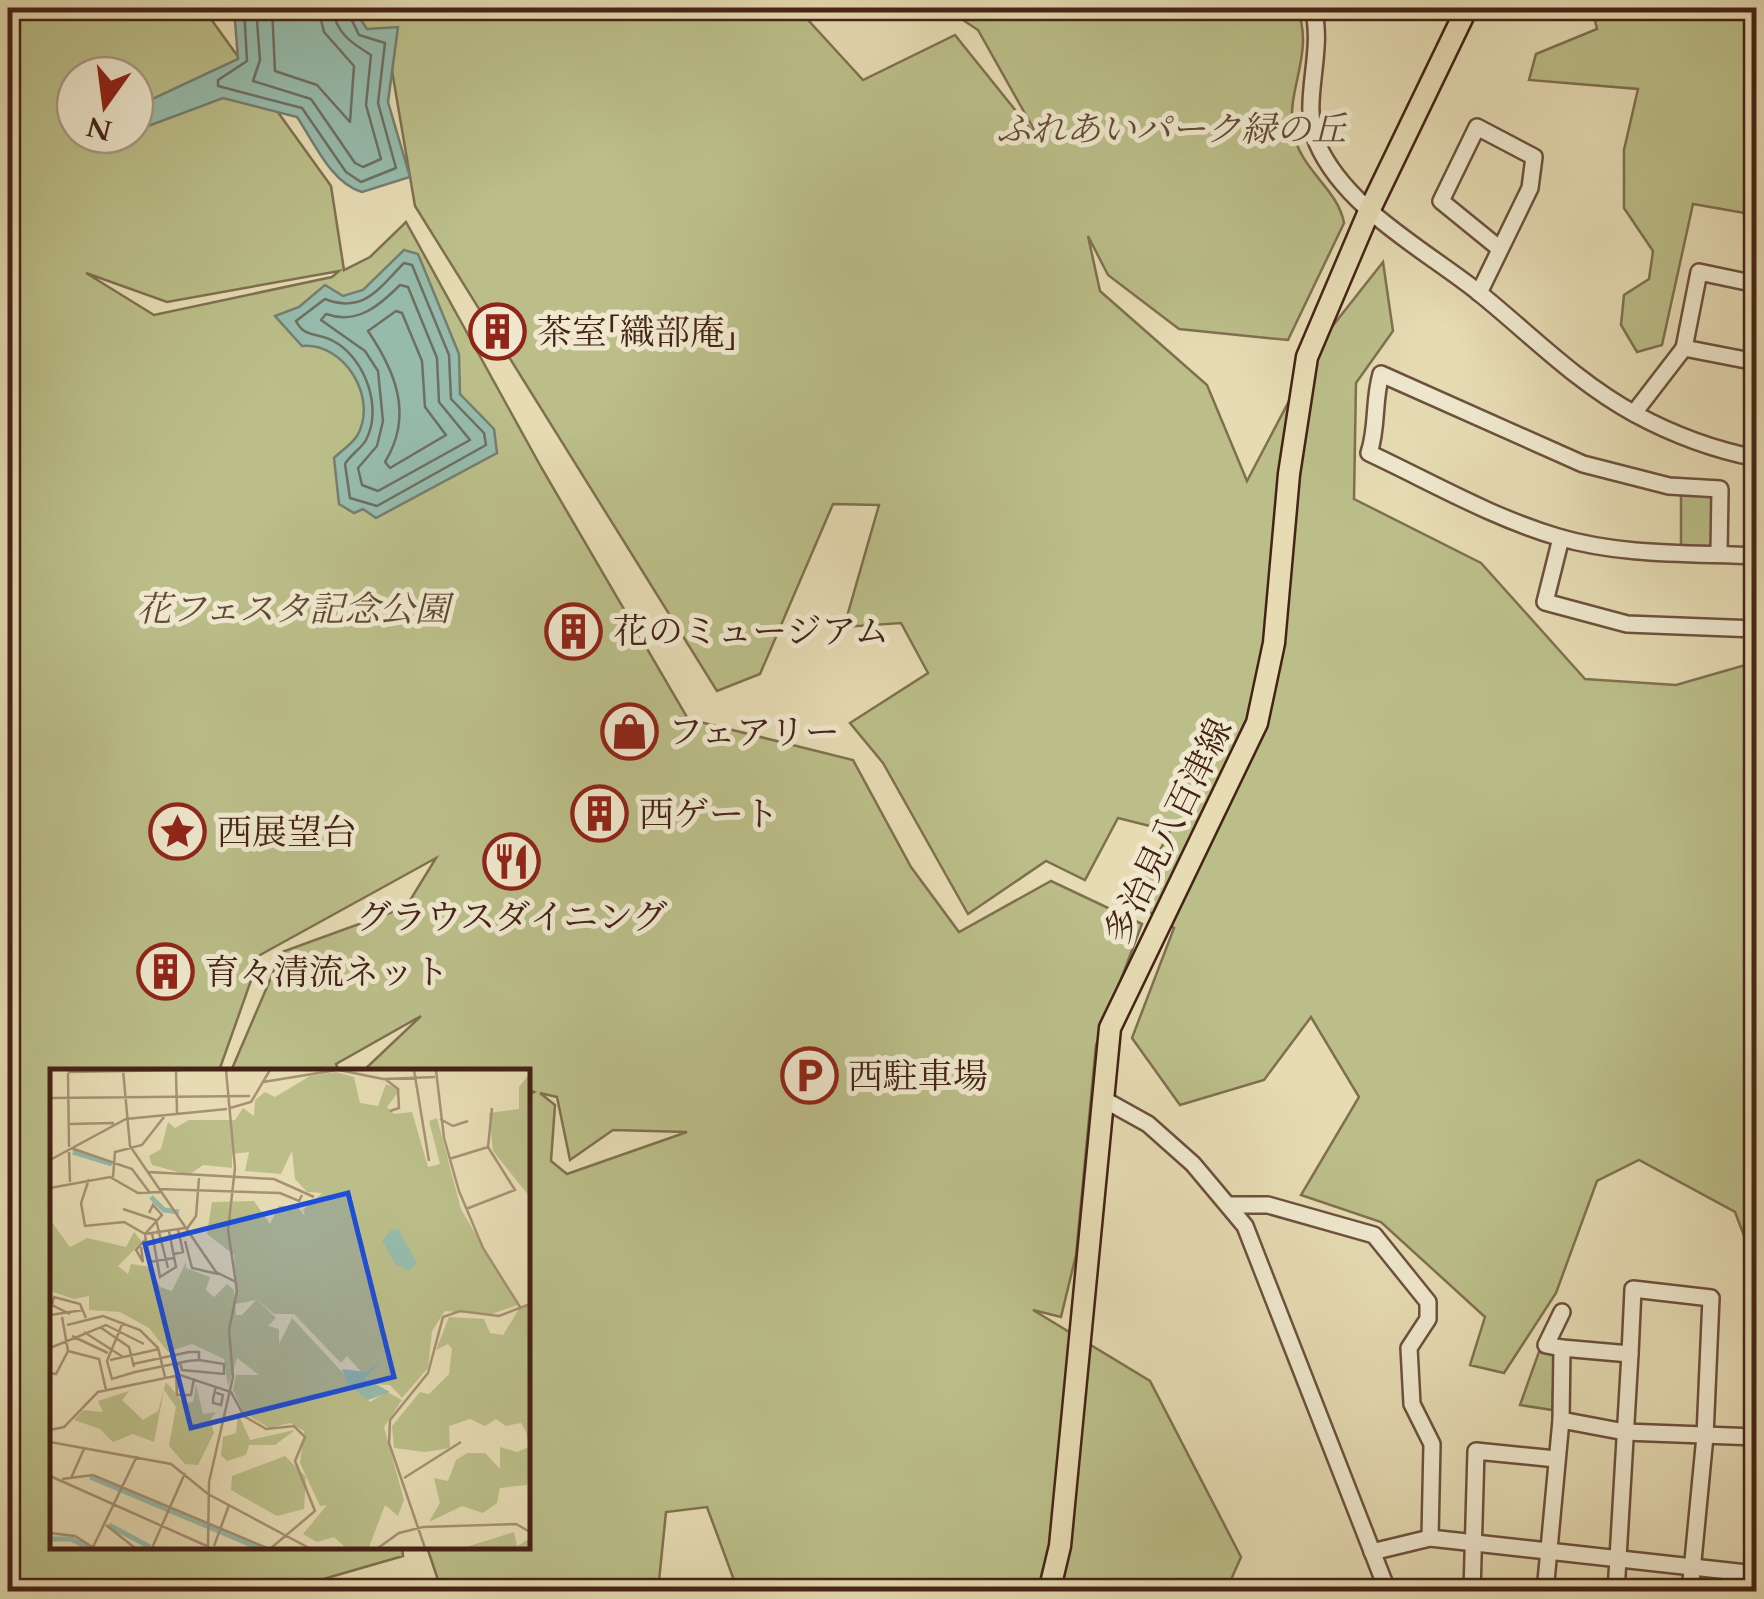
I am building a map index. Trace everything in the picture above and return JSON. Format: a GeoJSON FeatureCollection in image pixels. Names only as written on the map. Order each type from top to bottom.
{"type":"FeatureCollection","features":[{"type":"Feature","properties":{"kind":"main road","name":"多治見八百津線"},"geometry":{"type":"LineString","coordinates":[[1049,1592],[1060,1546],[1110,1028],[1257,724],[1274,643],[1300,382],[1318,329],[1370,209],[1468,8]]}},
{"type":"Feature","properties":{"kind":"street"},"geometry":{"type":"LineString","coordinates":[[1313,8],[1319,55],[1310,116],[1316,141],[1334,171],[1370,209],[1595,389],[1634,413],[1721,449],[1756,458]]}},
{"type":"Feature","properties":{"kind":"street"},"geometry":{"type":"LineString","coordinates":[[1479,293],[1530,188],[1534,157],[1476,127],[1441,201],[1500,249]]}},
{"type":"Feature","properties":{"kind":"street"},"geometry":{"type":"LineString","coordinates":[[1634,413],[1684,348],[1699,272],[1756,284]]}},
{"type":"Feature","properties":{"kind":"street"},"geometry":{"type":"LineString","coordinates":[[1684,348],[1756,362]]}},
{"type":"Feature","properties":{"kind":"street"},"geometry":{"type":"LineString","coordinates":[[1719,554],[1720,489],[1669,486],[1583,464],[1381,374],[1375,410],[1378,426],[1369,453],[1519,524],[1561,538],[1654,553],[1756,556]]}},
{"type":"Feature","properties":{"kind":"street"},"geometry":{"type":"LineString","coordinates":[[1561,538],[1545,602],[1627,624],[1756,629]]}},
{"type":"Feature","properties":{"kind":"street"},"geometry":{"type":"LineString","coordinates":[[1103,1099],[1148,1124],[1231,1206],[1245,1226],[1388,1592]]}},
{"type":"Feature","properties":{"kind":"street"},"geometry":{"type":"LineString","coordinates":[[1231,1206],[1268,1205],[1374,1235],[1428,1302],[1428,1320],[1410,1348],[1412,1404],[1432,1444],[1430,1538]]}},
{"type":"Feature","properties":{"kind":"street"},"geometry":{"type":"LineString","coordinates":[[1616,1592],[1632,1289],[1711,1298],[1705,1436],[1690,1592]]}},
{"type":"Feature","properties":{"kind":"street"},"geometry":{"type":"LineString","coordinates":[[1562,1312],[1546,1345],[1630,1354]]}},
{"type":"Feature","properties":{"kind":"street"},"geometry":{"type":"LineString","coordinates":[[1545,1592],[1561,1420],[1562,1348]]}},
{"type":"Feature","properties":{"kind":"street"},"geometry":{"type":"LineString","coordinates":[[1561,1420],[1626,1432],[1756,1437]]}},
{"type":"Feature","properties":{"kind":"street"},"geometry":{"type":"LineString","coordinates":[[1472,1592],[1476,1451],[1556,1460]]}},
{"type":"Feature","properties":{"kind":"street"},"geometry":{"type":"LineString","coordinates":[[1372,1552],[1430,1538],[1756,1574]]}},
{"type":"Feature","properties":{"kind":"green space","name":"花フェスタ記念公園"},"geometry":{"type":"Polygon","coordinates":[[[8,8],[203,8],[331,186],[344,270],[370,257],[406,222],[541,467],[688,719],[853,760],[911,867],[959,932],[1051,881],[1142,924],[1096,1045],[1076,1255],[1061,1317],[1033,1310],[1150,1381],[1241,1557],[1226,1591],[738,1591],[707,1507],[666,1512],[658,1591],[459,1592],[440,1586],[428,1549],[530,1549],[530,1094],[534,1092],[530,1091],[530,1069],[365,1069],[421,1016],[336,1064],[338,1069],[232,1069],[282,952],[406,907],[436,858],[260,955],[220,1069],[50,1069],[50,1549],[402,1549],[403,1556],[282,1591],[8,1592],[8,8]],[[339,271],[167,302],[86,273],[154,315],[332,277],[339,271]],[[540,1093],[555,1105],[551,1161],[567,1174],[687,1132],[613,1130],[570,1160],[557,1097],[540,1093]]]}},
{"type":"Feature","properties":{"kind":"green space","name":"ふれあいパーク緑の丘"},"geometry":{"type":"Polygon","coordinates":[[[350,8],[797,8],[863,80],[955,35],[1041,142],[978,30],[945,8],[1297,8],[1303,40],[1293,100],[1293,130],[1303,156],[1334,199],[1344,223],[1288,340],[1179,329],[1108,275],[1088,236],[1100,291],[1207,385],[1247,481],[1320,342],[1383,262],[1393,331],[1356,383],[1354,499],[1481,563],[1585,679],[1676,685],[1756,662],[1756,1267],[1735,1212],[1639,1160],[1597,1181],[1556,1293],[1504,1373],[1470,1365],[1485,1317],[1381,1222],[1301,1195],[1359,1097],[1311,1017],[1264,1080],[1180,1105],[1132,1038],[1174,928],[1133,901],[1170,831],[1118,818],[1085,880],[1046,861],[968,914],[883,763],[850,723],[928,673],[901,623],[844,627],[879,505],[833,504],[760,674],[717,691],[415,206],[390,59],[350,8]]]}},
{"type":"Feature","properties":{"kind":"green space"},"geometry":{"type":"Polygon","coordinates":[[[1592,8],[1756,8],[1756,215],[1693,204],[1662,345],[1637,352],[1621,325],[1624,295],[1649,279],[1653,251],[1624,208],[1624,150],[1638,89],[1529,80],[1536,54],[1597,29],[1592,8]]]}},
{"type":"Feature","properties":{"kind":"green space"},"geometry":{"type":"Polygon","coordinates":[[[1681,493],[1708,495],[1715,503],[1714,543],[1707,547],[1681,545],[1681,493]]]}},
{"type":"Feature","properties":{"kind":"green space"},"geometry":{"type":"Polygon","coordinates":[[[1540,1349],[1555,1351],[1552,1410],[1520,1405],[1540,1349]]]}},
{"type":"Feature","properties":{"kind":"water"},"geometry":{"type":"Polygon","coordinates":[[[234,8],[353,8],[367,29],[398,27],[388,102],[410,177],[362,192],[332,171],[297,117],[223,98],[155,124],[155,98],[238,59],[234,8]]]}},
{"type":"Feature","properties":{"kind":"water"},"geometry":{"type":"Polygon","coordinates":[[[404,250],[418,254],[459,354],[460,394],[494,429],[497,453],[376,518],[363,509],[354,513],[339,504],[334,458],[355,439],[363,421],[364,405],[353,375],[331,353],[302,346],[275,316],[299,307],[325,285],[343,296],[363,290],[404,250]]]}},
{"type":"Feature","properties":{"kind":"place","name":"茶室「織部庵」"},"geometry":{"type":"Point","coordinates":[498,332]}},
{"type":"Feature","properties":{"kind":"place","name":"花のミュージアム"},"geometry":{"type":"Point","coordinates":[574,631]}},
{"type":"Feature","properties":{"kind":"place","name":"フェアリー"},"geometry":{"type":"Point","coordinates":[629,732]}},
{"type":"Feature","properties":{"kind":"place","name":"西ゲート"},"geometry":{"type":"Point","coordinates":[600,814]}},
{"type":"Feature","properties":{"kind":"place","name":"西展望台"},"geometry":{"type":"Point","coordinates":[178,832]}},
{"type":"Feature","properties":{"kind":"place","name":"グラウスダイニング"},"geometry":{"type":"Point","coordinates":[512,861]}},
{"type":"Feature","properties":{"kind":"place","name":"育々清流ネット"},"geometry":{"type":"Point","coordinates":[165,972]}},
{"type":"Feature","properties":{"kind":"place","name":"西駐車場"},"geometry":{"type":"Point","coordinates":[809,1076]}}]}
